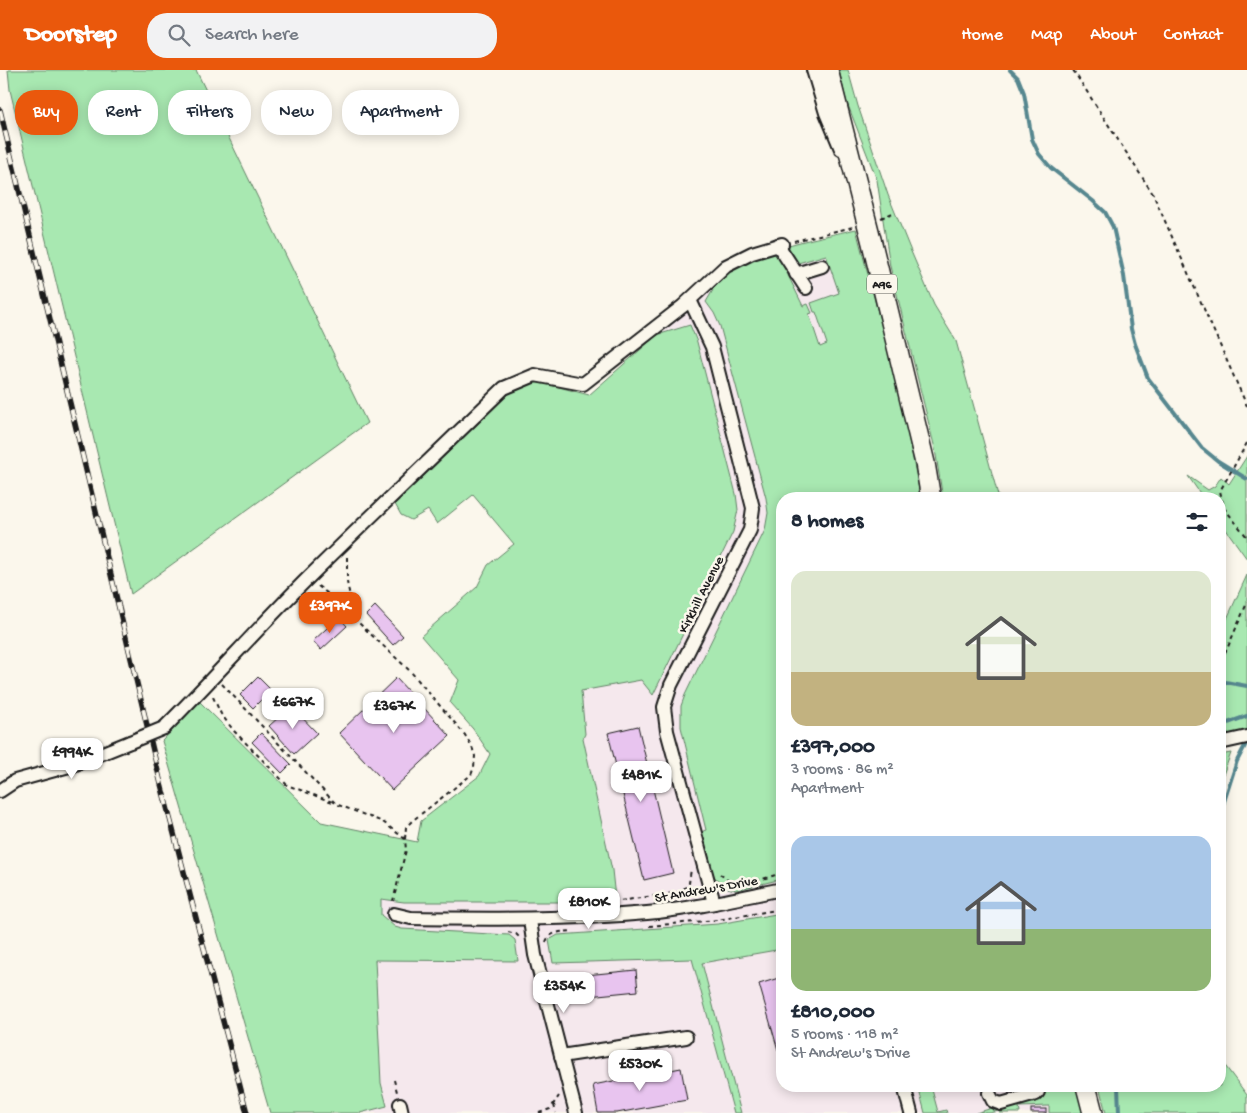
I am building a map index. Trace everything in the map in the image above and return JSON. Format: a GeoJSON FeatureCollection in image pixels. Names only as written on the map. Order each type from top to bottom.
{"type":"FeatureCollection","features":[{"type":"Feature","properties":{"kind":"highway","name":"A96"},"geometry":{"type":"LineString","coordinates":[[828,70],[925,463],[930,492]]}},
{"type":"Feature","properties":{"kind":"highway"},"geometry":{"type":"LineString","coordinates":[[1088,1092],[1093,1113]]}},
{"type":"Feature","properties":{"kind":"street"},"geometry":{"type":"LineString","coordinates":[[814,70],[826,113],[860,195]]}},
{"type":"Feature","properties":{"kind":"street"},"geometry":{"type":"LineString","coordinates":[[0,792],[15,781],[73,765],[164,728],[308,578],[504,388],[535,375],[583,384],[690,300],[726,266],[752,253],[780,245],[806,288]]}},
{"type":"Feature","properties":{"kind":"street"},"geometry":{"type":"LineString","coordinates":[[796,274],[822,266]]}},
{"type":"Feature","properties":{"kind":"street","name":"Kirkhill Avenue"},"geometry":{"type":"LineString","coordinates":[[690,300],[712,347],[753,508],[750,530],[671,685],[664,707],[667,731],[714,903]]}},
{"type":"Feature","properties":{"kind":"street"},"geometry":{"type":"LineString","coordinates":[[1226,742],[1247,737]]}},
{"type":"Feature","properties":{"kind":"street","name":"St Andrew's Drive"},"geometry":{"type":"LineString","coordinates":[[394,914],[411,918],[530,920],[648,913],[714,903],[776,890]]}},
{"type":"Feature","properties":{"kind":"street"},"geometry":{"type":"LineString","coordinates":[[530,920],[535,956],[576,1113]]}},
{"type":"Feature","properties":{"kind":"street"},"geometry":{"type":"LineString","coordinates":[[561,1056],[686,1037]]}},
{"type":"Feature","properties":{"kind":"street"},"geometry":{"type":"LineString","coordinates":[[906,1092],[911,1113]]}},
{"type":"Feature","properties":{"kind":"street"},"geometry":{"type":"LineString","coordinates":[[989,1093],[993,1101],[1001,1104],[1038,1092]]}},
{"type":"Feature","properties":{"kind":"path"},"geometry":{"type":"LineString","coordinates":[[1073,70],[1153,194],[1247,406]]}},
{"type":"Feature","properties":{"kind":"path"},"geometry":{"type":"LineString","coordinates":[[780,245],[867,223]]}},
{"type":"Feature","properties":{"kind":"path"},"geometry":{"type":"LineString","coordinates":[[1220,492],[1224,481],[1247,444]]}},
{"type":"Feature","properties":{"kind":"path"},"geometry":{"type":"LineString","coordinates":[[1226,511],[1247,537]]}},
{"type":"Feature","properties":{"kind":"path"},"geometry":{"type":"LineString","coordinates":[[352,535],[346,564],[354,618]]}},
{"type":"Feature","properties":{"kind":"path"},"geometry":{"type":"LineString","coordinates":[[308,578],[341,604],[422,684],[465,735],[475,756],[474,767],[470,775],[412,820],[406,827],[406,850],[393,900],[394,914]]}},
{"type":"Feature","properties":{"kind":"path"},"geometry":{"type":"LineString","coordinates":[[1226,651],[1247,603]]}},
{"type":"Feature","properties":{"kind":"path"},"geometry":{"type":"LineString","coordinates":[[215,676],[336,804]]}},
{"type":"Feature","properties":{"kind":"path"},"geometry":{"type":"LineString","coordinates":[[204,688],[215,699],[221,714],[234,731],[287,785],[383,822],[405,839]]}},
{"type":"Feature","properties":{"kind":"path"},"geometry":{"type":"LineString","coordinates":[[609,903],[681,892],[689,883],[691,870],[689,862]]}},
{"type":"Feature","properties":{"kind":"path"},"geometry":{"type":"LineString","coordinates":[[643,927],[717,920],[776,910]]}},
{"type":"Feature","properties":{"kind":"path"},"geometry":{"type":"LineString","coordinates":[[546,947],[548,938],[553,933],[577,930]]}},
{"type":"Feature","properties":{"kind":"path"},"geometry":{"type":"LineString","coordinates":[[504,931],[516,934],[521,941]]}},
{"type":"Feature","properties":{"kind":"path"},"geometry":{"type":"LineString","coordinates":[[539,1113],[548,1111],[554,1105],[559,1094]]}},
{"type":"Feature","properties":{"kind":"path"},"geometry":{"type":"LineString","coordinates":[[554,1105],[556,1113]]}},
{"type":"Feature","properties":{"kind":"shaded area"},"geometry":{"type":"Polygon","coordinates":[[[856,229],[919,492],[776,492],[776,1092],[1081,1092],[1086,1113],[270,1113],[162,741],[199,701],[321,822],[448,848],[477,810],[589,395],[730,270],[856,229]]]}},
{"type":"Feature","properties":{"kind":"green space"},"geometry":{"type":"Polygon","coordinates":[[[8,70],[196,70],[206,90],[168,90],[168,135],[227,135],[367,423],[131,594],[21,135],[78,135],[78,90],[15,90],[15,111],[8,70]]]}},
{"type":"Feature","properties":{"kind":"green space"},"geometry":{"type":"Polygon","coordinates":[[[839,70],[848,70],[888,195],[934,305],[956,341],[997,492],[942,492],[935,449],[890,266],[877,180],[846,100],[839,70]]]}},
{"type":"Feature","properties":{"kind":"green space"},"geometry":{"type":"Polygon","coordinates":[[[856,229],[901,400],[920,492],[776,492],[776,880],[736,890],[727,888],[720,883],[714,876],[707,859],[701,832],[706,830],[681,727],[681,706],[765,530],[768,513],[766,498],[720,326],[706,302],[713,290],[710,287],[728,271],[760,254],[856,229]],[[826,255],[784,267],[803,306],[808,304],[812,313],[809,314],[820,347],[827,344],[811,303],[839,293],[826,255]]]}},
{"type":"Feature","properties":{"kind":"green space"},"geometry":{"type":"Polygon","coordinates":[[[690,325],[697,342],[736,494],[738,510],[733,532],[653,695],[641,680],[581,691],[585,734],[583,738],[612,870],[615,898],[563,902],[404,902],[381,899],[381,915],[395,927],[402,929],[509,935],[515,940],[518,961],[375,960],[381,1083],[387,1106],[360,1113],[270,1113],[162,741],[199,701],[321,822],[417,842],[421,821],[479,776],[490,754],[473,729],[450,703],[459,680],[421,636],[477,587],[488,565],[514,544],[473,495],[437,524],[428,510],[411,520],[401,515],[395,504],[512,391],[536,381],[589,395],[657,335],[690,325]]]}},
{"type":"Feature","properties":{"kind":"green space"},"geometry":{"type":"Polygon","coordinates":[[[1247,456],[1247,559],[1226,529],[1226,492],[1199,492],[1188,476],[1208,490],[1215,486],[1221,477],[1229,484],[1247,456]]]}},
{"type":"Feature","properties":{"kind":"green space"},"geometry":{"type":"Polygon","coordinates":[[[1247,575],[1247,737],[1226,742],[1226,621],[1247,575]]]}},
{"type":"Feature","properties":{"kind":"green space"},"geometry":{"type":"Polygon","coordinates":[[[1231,753],[1226,767],[1226,754],[1231,753]]]}},
{"type":"Feature","properties":{"kind":"green space"},"geometry":{"type":"Polygon","coordinates":[[[776,914],[776,950],[702,963],[741,1113],[734,1113],[692,959],[553,963],[549,940],[558,935],[718,924],[776,914]]]}},
{"type":"Feature","properties":{"kind":"green space"},"geometry":{"type":"Polygon","coordinates":[[[1226,1067],[1247,1095],[1247,1113],[1106,1113],[1101,1092],[1226,1092],[1226,1067]]]}},
{"type":"Feature","properties":{"kind":"green space"},"geometry":{"type":"Polygon","coordinates":[[[920,1092],[933,1092],[938,1112],[946,1110],[947,1113],[925,1113],[920,1092]]]}},
{"type":"Feature","properties":{"kind":"green space"},"geometry":{"type":"Polygon","coordinates":[[[1035,1092],[1081,1092],[1086,1113],[1049,1113],[1049,1106],[1019,1107],[1020,1113],[1000,1113],[999,1111],[976,1113],[989,1109],[986,1103],[992,1105],[994,1111],[1021,1104],[1035,1092]]]}},
{"type":"Feature","properties":{"kind":"building"},"geometry":{"type":"Polygon","coordinates":[[[375,606],[403,636],[393,645],[366,615],[375,606]]]}},
{"type":"Feature","properties":{"kind":"building"},"geometry":{"type":"Polygon","coordinates":[[[339,617],[347,626],[321,650],[313,641],[339,617]]]}},
{"type":"Feature","properties":{"kind":"building"},"geometry":{"type":"Polygon","coordinates":[[[258,677],[271,690],[253,708],[240,695],[258,677]]]}},
{"type":"Feature","properties":{"kind":"building"},"geometry":{"type":"Polygon","coordinates":[[[396,678],[450,736],[392,790],[339,733],[396,678]]]}},
{"type":"Feature","properties":{"kind":"building"},"geometry":{"type":"Polygon","coordinates":[[[291,706],[317,733],[294,754],[269,726],[291,706]]]}},
{"type":"Feature","properties":{"kind":"building"},"geometry":{"type":"Polygon","coordinates":[[[638,726],[673,873],[644,880],[608,733],[638,726]]]}},
{"type":"Feature","properties":{"kind":"building"},"geometry":{"type":"Polygon","coordinates":[[[261,733],[291,764],[282,773],[252,742],[261,733]]]}},
{"type":"Feature","properties":{"kind":"building"},"geometry":{"type":"Polygon","coordinates":[[[636,970],[638,991],[568,998],[566,977],[636,970]]]}},
{"type":"Feature","properties":{"kind":"building"},"geometry":{"type":"Polygon","coordinates":[[[776,979],[776,1043],[759,984],[776,979]]]}},
{"type":"Feature","properties":{"kind":"building"},"geometry":{"type":"Polygon","coordinates":[[[681,1068],[687,1100],[617,1113],[598,1113],[593,1085],[681,1068]]]}},
{"type":"Feature","properties":{"kind":"building"},"geometry":{"type":"Polygon","coordinates":[[[1031,1109],[1046,1109],[1046,1113],[1031,1113],[1031,1109]]]}},
{"type":"Feature","properties":{"kind":"waterway"},"geometry":{"type":"LineString","coordinates":[[1010,70],[1018,78],[1024,93],[1032,139],[1039,154],[1051,168],[1105,212],[1113,227],[1124,276],[1131,329],[1148,378],[1202,448],[1218,461],[1247,479]]}},
{"type":"Feature","properties":{"kind":"waterway"},"geometry":{"type":"LineString","coordinates":[[1226,682],[1247,686]]}},
{"type":"Feature","properties":{"kind":"waterway"},"geometry":{"type":"LineString","coordinates":[[1226,724],[1247,716]]}},
{"type":"Feature","properties":{"kind":"waterway"},"geometry":{"type":"LineString","coordinates":[[1226,795],[1237,761],[1247,742]]}},
{"type":"Feature","properties":{"kind":"waterway"},"geometry":{"type":"LineString","coordinates":[[1118,1092],[1119,1113]]}},
{"type":"Feature","properties":{"kind":"railway"},"geometry":{"type":"LineString","coordinates":[[0,110],[161,784],[247,1113]]}}]}
